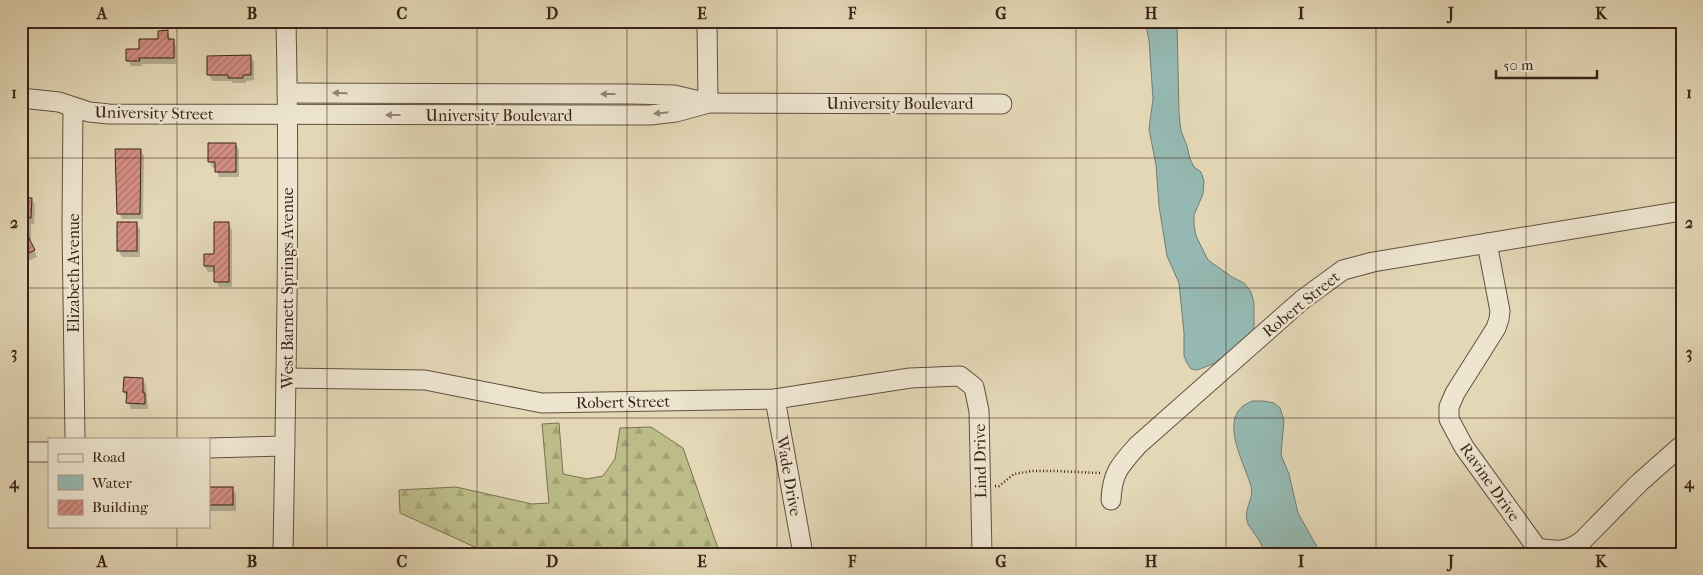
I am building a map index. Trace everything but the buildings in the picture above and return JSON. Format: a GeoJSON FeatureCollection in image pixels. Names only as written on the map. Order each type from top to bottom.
{"type":"FeatureCollection","features":[{"type":"Feature","properties":{"kind":"street","name":"West Barnett Springs Avenue"},"geometry":{"type":"LineString","coordinates":[[283,554],[288,114],[286,21]]}},
{"type":"Feature","properties":{"kind":"street"},"geometry":{"type":"LineString","coordinates":[[707,21],[708,103]]}},
{"type":"Feature","properties":{"kind":"street","name":"University Boulevard"},"geometry":{"type":"LineString","coordinates":[[288,93],[648,95],[674,96],[708,103],[1002,104]]}},
{"type":"Feature","properties":{"kind":"street","name":"University Street"},"geometry":{"type":"LineString","coordinates":[[21,98],[59,102],[96,114],[288,114]]}},
{"type":"Feature","properties":{"kind":"street","name":"University Boulevard"},"geometry":{"type":"LineString","coordinates":[[288,114],[650,115],[676,112],[708,103]]}},
{"type":"Feature","properties":{"kind":"street","name":"Elizabeth Avenue"},"geometry":{"type":"LineString","coordinates":[[73,107],[72,226],[75,438]]}},
{"type":"Feature","properties":{"kind":"street","name":"Robert Street"},"geometry":{"type":"LineString","coordinates":[[1112,500],[1112,484],[1117,472],[1123,461],[1138,445],[1302,300],[1343,270],[1373,262],[1682,211]]}},
{"type":"Feature","properties":{"kind":"street","name":"Ravine Drive"},"geometry":{"type":"LineString","coordinates":[[1487,243],[1500,311],[1499,319],[1496,328],[1455,393],[1449,407],[1449,419],[1464,447],[1537,548],[1563,551],[1573,548],[1639,483],[1682,446]]}},
{"type":"Feature","properties":{"kind":"street","name":"Robert Street"},"geometry":{"type":"LineString","coordinates":[[286,378],[426,380],[542,403],[646,403],[775,399],[910,378],[960,376]]}},
{"type":"Feature","properties":{"kind":"street","name":"Lind Drive"},"geometry":{"type":"LineString","coordinates":[[960,376],[974,387],[979,411],[982,554]]}},
{"type":"Feature","properties":{"kind":"street","name":"Wade Drive"},"geometry":{"type":"LineString","coordinates":[[775,399],[803,554]]}},
{"type":"Feature","properties":{"kind":"street"},"geometry":{"type":"LineString","coordinates":[[210,448],[285,446]]}},
{"type":"Feature","properties":{"kind":"street"},"geometry":{"type":"LineString","coordinates":[[21,452],[48,452]]}},
{"type":"Feature","properties":{"kind":"path"},"geometry":{"type":"LineString","coordinates":[[981,486],[999,486],[1014,474],[1032,471],[1097,474],[1117,472]]}},
{"type":"Feature","properties":{"kind":"green space"},"geometry":{"type":"Polygon","coordinates":[[[559,423],[563,474],[587,479],[603,476],[615,459],[620,428],[651,427],[683,448],[720,554],[490,554],[400,513],[399,490],[456,487],[532,504],[549,503],[542,424],[559,423]]]}},
{"type":"Feature","properties":{"kind":"water"},"geometry":{"type":"Polygon","coordinates":[[[1145,21],[1177,21],[1181,131],[1190,159],[1194,167],[1201,172],[1204,181],[1203,194],[1194,215],[1196,236],[1208,260],[1244,283],[1251,292],[1254,303],[1254,327],[1250,336],[1213,364],[1197,370],[1191,369],[1184,356],[1184,333],[1179,283],[1167,256],[1159,206],[1156,165],[1149,129],[1153,99],[1149,40],[1145,21]]]}},
{"type":"Feature","properties":{"kind":"water"},"geometry":{"type":"Polygon","coordinates":[[[1253,401],[1274,403],[1280,408],[1284,420],[1281,455],[1289,474],[1298,513],[1321,554],[1261,554],[1263,551],[1261,544],[1248,524],[1246,514],[1252,491],[1235,439],[1234,427],[1236,416],[1242,407],[1253,401]]]}}]}
